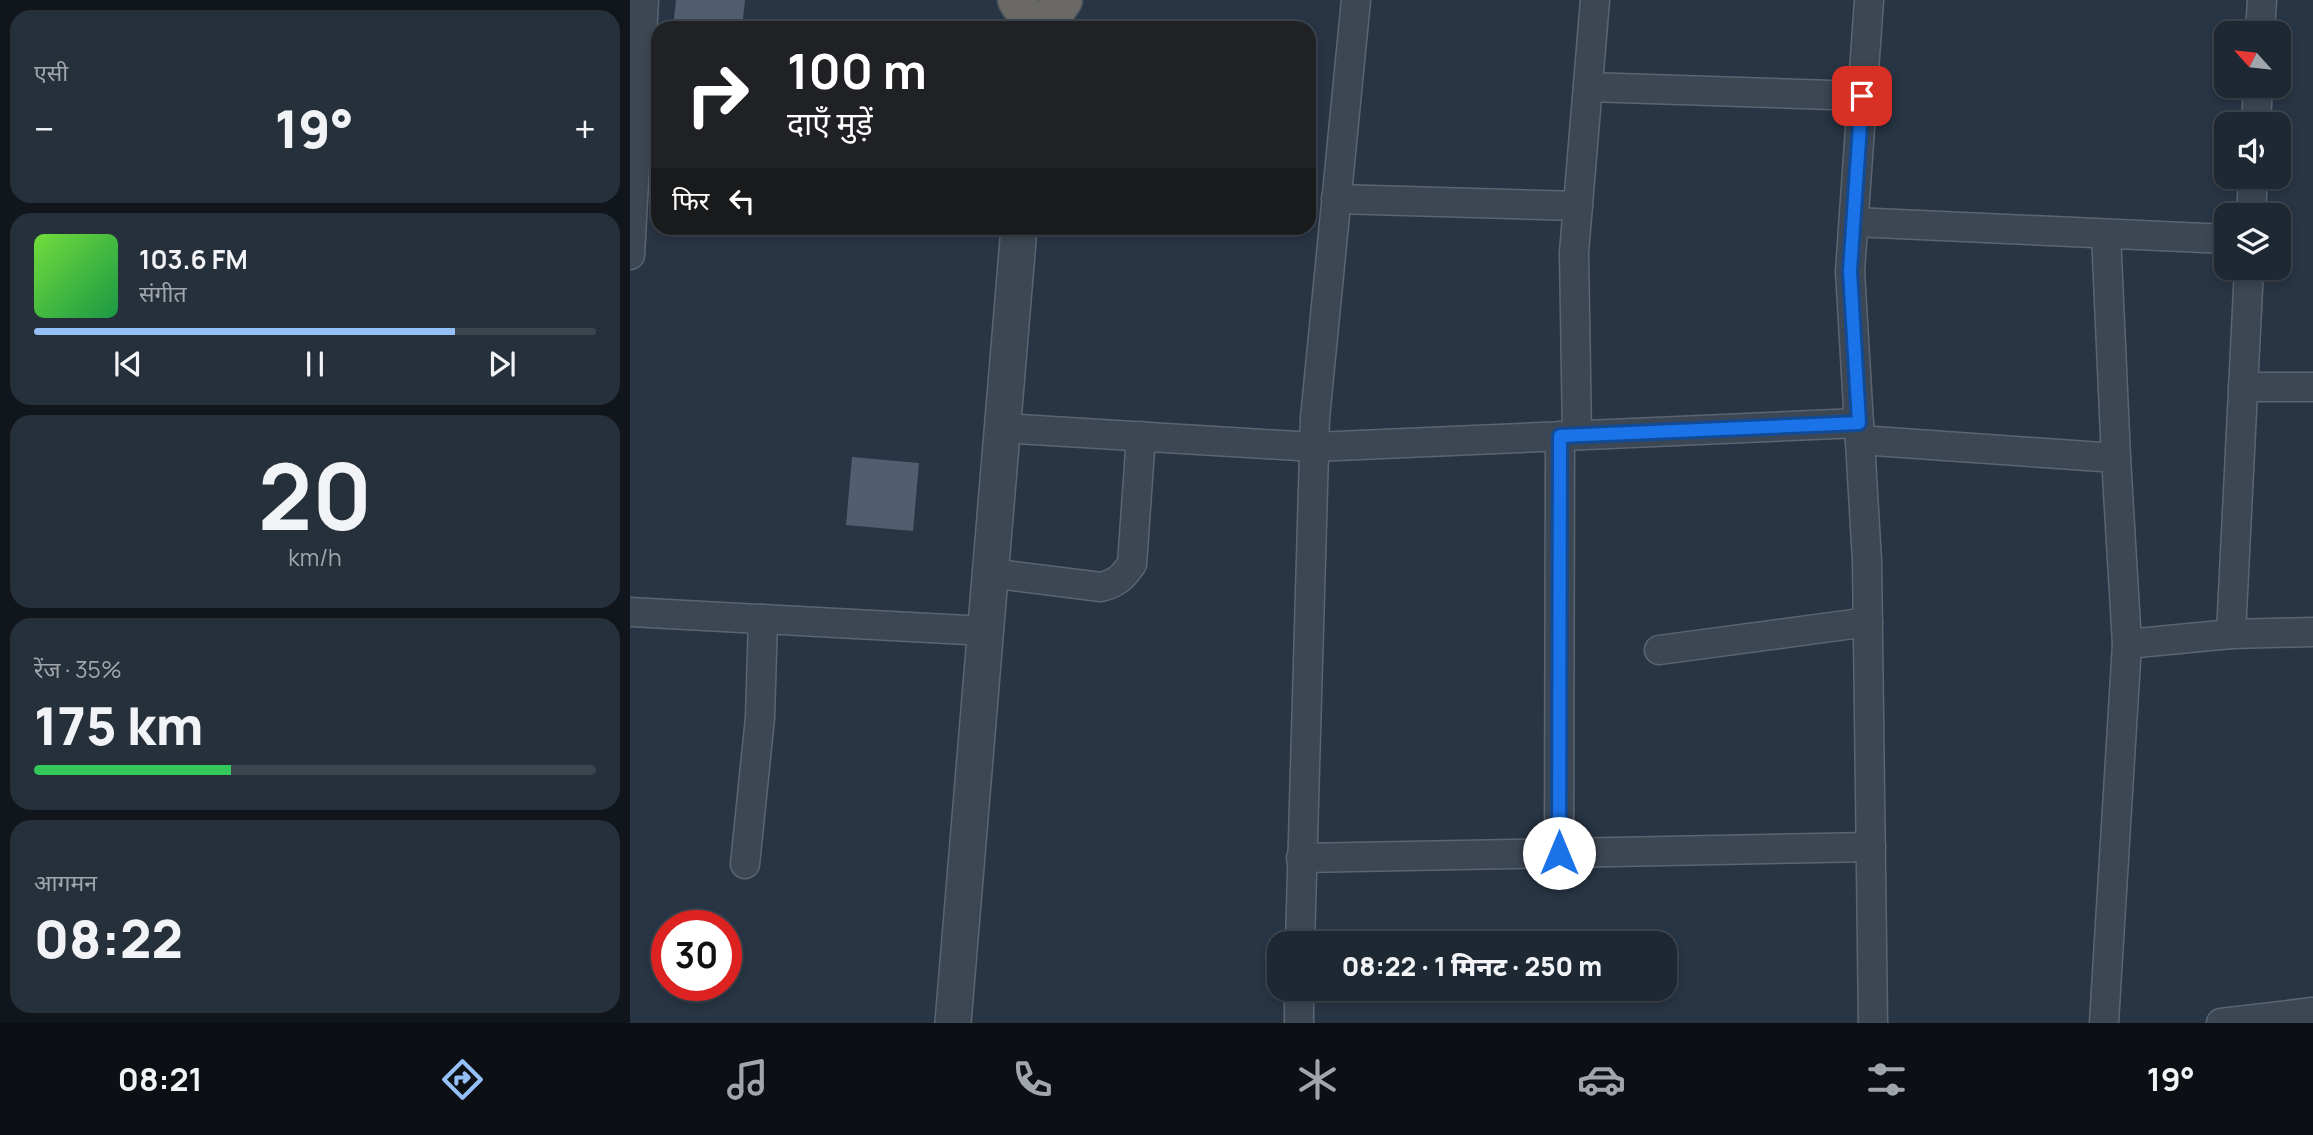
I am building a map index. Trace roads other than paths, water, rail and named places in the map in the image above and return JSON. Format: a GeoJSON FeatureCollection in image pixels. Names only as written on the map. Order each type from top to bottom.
{"type":"FeatureCollection","features":[{"type":"Feature","properties":{"kind":"street"},"geometry":{"type":"LineString","coordinates":[[630,255],[644,0]]}},
{"type":"Feature","properties":{"kind":"street"},"geometry":{"type":"LineString","coordinates":[[1300,931],[1314,447],[1356,0]]}},
{"type":"Feature","properties":{"kind":"street"},"geometry":{"type":"LineString","coordinates":[[1559,853],[1574,253],[1595,0]]}},
{"type":"Feature","properties":{"kind":"street"},"geometry":{"type":"LineString","coordinates":[[1868,0],[1850,271],[1868,622],[1873,1023]]}},
{"type":"Feature","properties":{"kind":"street"},"geometry":{"type":"LineString","coordinates":[[2261,21],[2262,0]]}},
{"type":"Feature","properties":{"kind":"street"},"geometry":{"type":"LineString","coordinates":[[1588,87],[1862,96]]}},
{"type":"Feature","properties":{"kind":"street"},"geometry":{"type":"LineString","coordinates":[[1336,199],[1578,205]]}},
{"type":"Feature","properties":{"kind":"street"},"geometry":{"type":"LineString","coordinates":[[1854,222],[2214,238]]}},
{"type":"Feature","properties":{"kind":"street"},"geometry":{"type":"LineString","coordinates":[[2104,1023],[2127,644],[2106,234]]}},
{"type":"Feature","properties":{"kind":"street"},"geometry":{"type":"LineString","coordinates":[[953,1023],[1018,235]]}},
{"type":"Feature","properties":{"kind":"street"},"geometry":{"type":"LineString","coordinates":[[2231,634],[2248,280]]}},
{"type":"Feature","properties":{"kind":"street"},"geometry":{"type":"LineString","coordinates":[[2243,387],[2313,387]]}},
{"type":"Feature","properties":{"kind":"street"},"geometry":{"type":"LineString","coordinates":[[1002,428],[1314,447],[1568,435],[1860,431],[2116,458]]}},
{"type":"Feature","properties":{"kind":"street"},"geometry":{"type":"LineString","coordinates":[[990,573],[1101,587],[1115,583],[1125,575],[1132,564],[1141,436]]}},
{"type":"Feature","properties":{"kind":"street"},"geometry":{"type":"LineString","coordinates":[[630,612],[985,631]]}},
{"type":"Feature","properties":{"kind":"street"},"geometry":{"type":"LineString","coordinates":[[745,864],[760,718],[763,619]]}},
{"type":"Feature","properties":{"kind":"street"},"geometry":{"type":"LineString","coordinates":[[1659,650],[1868,622]]}},
{"type":"Feature","properties":{"kind":"street"},"geometry":{"type":"LineString","coordinates":[[2127,644],[2231,634],[2313,632]]}},
{"type":"Feature","properties":{"kind":"street"},"geometry":{"type":"LineString","coordinates":[[1301,858],[1871,847]]}},
{"type":"Feature","properties":{"kind":"street"},"geometry":{"type":"LineString","coordinates":[[1299,1001],[1299,1023]]}},
{"type":"Feature","properties":{"kind":"street"},"geometry":{"type":"LineString","coordinates":[[2221,1023],[2313,1012]]}}]}
